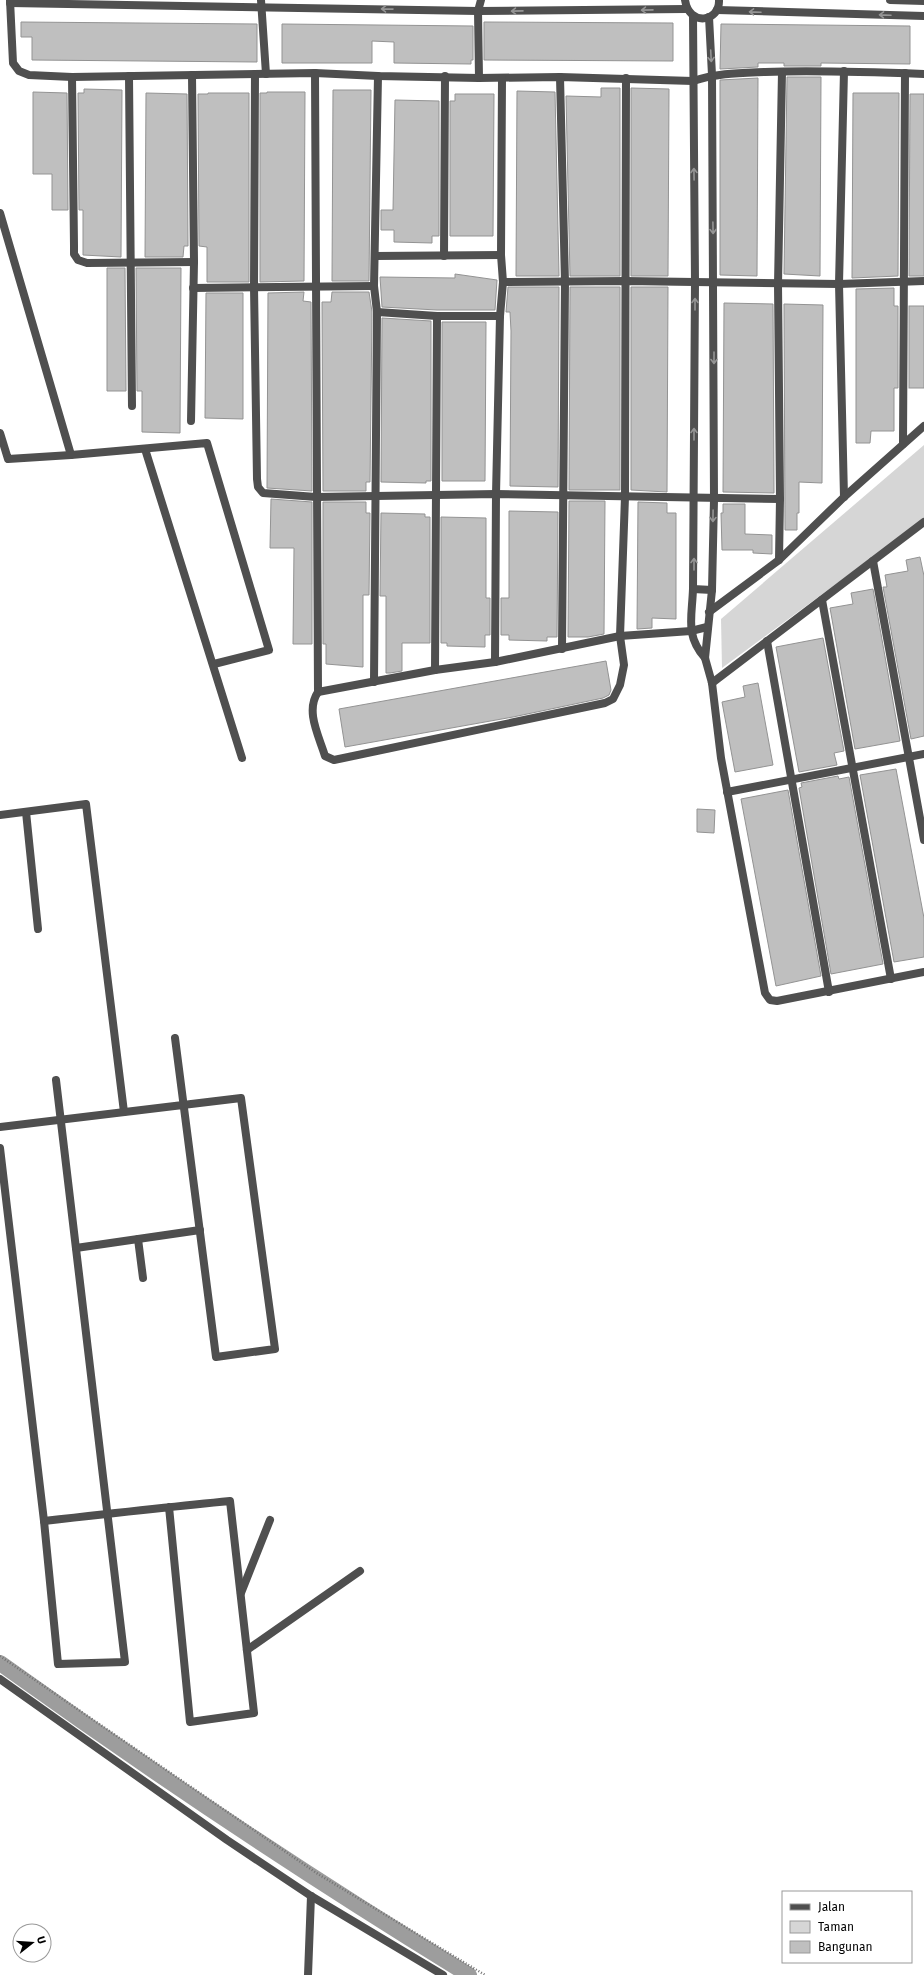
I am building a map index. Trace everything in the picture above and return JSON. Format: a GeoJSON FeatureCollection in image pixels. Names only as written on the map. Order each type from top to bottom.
{"type":"FeatureCollection","features":[{"type":"Feature","properties":{"kind":"street"},"geometry":{"type":"LineString","coordinates":[[479,78],[478,11],[480,0]]}},
{"type":"Feature","properties":{"kind":"street"},"geometry":{"type":"LineString","coordinates":[[685,0],[686,9],[693,16],[701,19],[709,17],[717,10],[719,0]]}},
{"type":"Feature","properties":{"kind":"street"},"geometry":{"type":"LineString","coordinates":[[890,0],[924,1]]}},
{"type":"Feature","properties":{"kind":"street"},"geometry":{"type":"LineString","coordinates":[[686,9],[478,11],[261,3],[10,1],[13,62],[20,71],[29,75],[129,76],[315,73],[378,76],[626,78],[693,81],[712,75],[782,72],[844,71],[924,74]]}},
{"type":"Feature","properties":{"kind":"street"},"geometry":{"type":"LineString","coordinates":[[261,3],[266,74]]}},
{"type":"Feature","properties":{"kind":"street"},"geometry":{"type":"LineString","coordinates":[[717,10],[924,16]]}},
{"type":"Feature","properties":{"kind":"street"},"geometry":{"type":"LineString","coordinates":[[693,16],[695,282],[694,589],[691,631],[694,642],[705,658],[712,683],[721,758],[767,998],[777,1001],[829,992],[924,972]]}},
{"type":"Feature","properties":{"kind":"street"},"geometry":{"type":"LineString","coordinates":[[705,658],[712,590],[714,500],[712,75],[709,17]]}},
{"type":"Feature","properties":{"kind":"street"},"geometry":{"type":"LineString","coordinates":[[844,71],[839,284],[844,497]]}},
{"type":"Feature","properties":{"kind":"street"},"geometry":{"type":"LineString","coordinates":[[778,560],[780,500],[778,284],[782,72]]}},
{"type":"Feature","properties":{"kind":"street"},"geometry":{"type":"LineString","coordinates":[[315,73],[318,692],[313,699],[312,710],[325,756],[334,760],[612,701],[620,685],[624,665],[620,636],[625,497],[626,78]]}},
{"type":"Feature","properties":{"kind":"street"},"geometry":{"type":"LineString","coordinates":[[903,444],[905,73]]}},
{"type":"Feature","properties":{"kind":"street"},"geometry":{"type":"LineString","coordinates":[[255,74],[254,288],[258,487],[263,493],[316,497],[496,494],[694,498],[714,500],[780,500]]}},
{"type":"Feature","properties":{"kind":"street"},"geometry":{"type":"LineString","coordinates":[[191,421],[194,262],[192,75]]}},
{"type":"Feature","properties":{"kind":"street"},"geometry":{"type":"LineString","coordinates":[[72,76],[74,254],[78,260],[87,263],[194,262]]}},
{"type":"Feature","properties":{"kind":"street"},"geometry":{"type":"LineString","coordinates":[[129,76],[132,406]]}},
{"type":"Feature","properties":{"kind":"street"},"geometry":{"type":"LineString","coordinates":[[374,682],[377,312],[374,286],[378,76]]}},
{"type":"Feature","properties":{"kind":"street"},"geometry":{"type":"LineString","coordinates":[[444,76],[444,256]]}},
{"type":"Feature","properties":{"kind":"street"},"geometry":{"type":"LineString","coordinates":[[560,77],[565,282],[562,649]]}},
{"type":"Feature","properties":{"kind":"street"},"geometry":{"type":"LineString","coordinates":[[495,662],[496,494],[500,316],[503,282],[501,255],[502,78]]}},
{"type":"Feature","properties":{"kind":"street"},"geometry":{"type":"LineString","coordinates":[[0,213],[72,455]]}},
{"type":"Feature","properties":{"kind":"street"},"geometry":{"type":"LineString","coordinates":[[375,256],[501,255]]}},
{"type":"Feature","properties":{"kind":"street"},"geometry":{"type":"LineString","coordinates":[[503,282],[625,281],[839,284],[904,283],[924,281]]}},
{"type":"Feature","properties":{"kind":"street"},"geometry":{"type":"LineString","coordinates":[[193,288],[374,286]]}},
{"type":"Feature","properties":{"kind":"street"},"geometry":{"type":"LineString","coordinates":[[377,312],[437,316],[500,316]]}},
{"type":"Feature","properties":{"kind":"street"},"geometry":{"type":"LineString","coordinates":[[435,670],[437,316]]}},
{"type":"Feature","properties":{"kind":"street"},"geometry":{"type":"LineString","coordinates":[[709,612],[778,560],[844,497],[924,426]]}},
{"type":"Feature","properties":{"kind":"street"},"geometry":{"type":"LineString","coordinates":[[0,433],[8,459],[207,443],[269,650],[214,664]]}},
{"type":"Feature","properties":{"kind":"street"},"geometry":{"type":"LineString","coordinates":[[145,449],[214,664],[242,758]]}},
{"type":"Feature","properties":{"kind":"street"},"geometry":{"type":"LineString","coordinates":[[712,683],[924,522]]}},
{"type":"Feature","properties":{"kind":"street"},"geometry":{"type":"LineString","coordinates":[[873,561],[924,840]]}},
{"type":"Feature","properties":{"kind":"street"},"geometry":{"type":"LineString","coordinates":[[694,589],[712,590]]}},
{"type":"Feature","properties":{"kind":"street"},"geometry":{"type":"LineString","coordinates":[[822,600],[891,979]]}},
{"type":"Feature","properties":{"kind":"street"},"geometry":{"type":"LineString","coordinates":[[318,692],[435,670],[495,662],[620,636],[691,631],[707,627]]}},
{"type":"Feature","properties":{"kind":"street"},"geometry":{"type":"LineString","coordinates":[[767,641],[829,992]]}},
{"type":"Feature","properties":{"kind":"street"},"geometry":{"type":"LineString","coordinates":[[727,792],[924,754]]}},
{"type":"Feature","properties":{"kind":"street"},"geometry":{"type":"LineString","coordinates":[[0,815],[86,804],[124,1112]]}},
{"type":"Feature","properties":{"kind":"street"},"geometry":{"type":"LineString","coordinates":[[26,812],[38,929]]}},
{"type":"Feature","properties":{"kind":"street"},"geometry":{"type":"LineString","coordinates":[[0,1127],[61,1119],[184,1105],[241,1098],[275,1349],[216,1357],[184,1105],[175,1038]]}},
{"type":"Feature","properties":{"kind":"street"},"geometry":{"type":"LineString","coordinates":[[0,1148],[2,1192],[44,1521],[58,1664],[125,1662],[56,1080]]}},
{"type":"Feature","properties":{"kind":"street"},"geometry":{"type":"LineString","coordinates":[[76,1248],[200,1230]]}},
{"type":"Feature","properties":{"kind":"street"},"geometry":{"type":"LineString","coordinates":[[138,1239],[143,1278]]}},
{"type":"Feature","properties":{"kind":"street"},"geometry":{"type":"LineString","coordinates":[[44,1521],[108,1513],[169,1507],[230,1501],[254,1713],[190,1722],[169,1507]]}},
{"type":"Feature","properties":{"kind":"street"},"geometry":{"type":"LineString","coordinates":[[240,1593],[270,1520]]}},
{"type":"Feature","properties":{"kind":"street"},"geometry":{"type":"LineString","coordinates":[[247,1650],[360,1571]]}},
{"type":"Feature","properties":{"kind":"street"},"geometry":{"type":"LineString","coordinates":[[0,1680],[226,1840],[311,1896],[443,1975]]}},
{"type":"Feature","properties":{"kind":"street"},"geometry":{"type":"LineString","coordinates":[[308,1975],[311,1896]]}},
{"type":"Feature","properties":{"kind":"path"},"geometry":{"type":"LineString","coordinates":[[0,1656],[318,1874],[486,1975]]}},
{"type":"Feature","properties":{"kind":"green space"},"geometry":{"type":"Polygon","coordinates":[[[924,445],[924,519],[722,668],[721,619],[924,445]]]}},
{"type":"Feature","properties":{"kind":"building"},"geometry":{"type":"Polygon","coordinates":[[[21,22],[257,24],[257,62],[32,60],[32,37],[21,37],[21,22]]]}},
{"type":"Feature","properties":{"kind":"building"},"geometry":{"type":"Polygon","coordinates":[[[484,22],[673,23],[673,61],[484,60],[484,22]]]}},
{"type":"Feature","properties":{"kind":"building"},"geometry":{"type":"Polygon","coordinates":[[[282,24],[473,26],[473,60],[471,60],[471,64],[394,63],[394,42],[372,41],[372,63],[282,63],[282,24]]]}},
{"type":"Feature","properties":{"kind":"building"},"geometry":{"type":"Polygon","coordinates":[[[721,24],[910,26],[910,64],[821,63],[821,66],[784,66],[784,63],[758,63],[758,67],[720,69],[721,24]]]}},
{"type":"Feature","properties":{"kind":"building"},"geometry":{"type":"Polygon","coordinates":[[[787,77],[821,77],[820,276],[784,274],[787,77]]]}},
{"type":"Feature","properties":{"kind":"building"},"geometry":{"type":"Polygon","coordinates":[[[758,78],[757,276],[720,275],[720,80],[758,78]]]}},
{"type":"Feature","properties":{"kind":"building"},"geometry":{"type":"Polygon","coordinates":[[[601,88],[620,88],[620,276],[570,276],[566,96],[601,97],[601,88]]]}},
{"type":"Feature","properties":{"kind":"building"},"geometry":{"type":"Polygon","coordinates":[[[631,88],[669,89],[668,276],[631,276],[631,88]]]}},
{"type":"Feature","properties":{"kind":"building"},"geometry":{"type":"Polygon","coordinates":[[[84,89],[122,90],[121,257],[83,255],[83,210],[79,210],[78,93],[84,93],[84,89]]]}},
{"type":"Feature","properties":{"kind":"building"},"geometry":{"type":"Polygon","coordinates":[[[333,90],[371,90],[369,281],[332,281],[333,90]]]}},
{"type":"Feature","properties":{"kind":"building"},"geometry":{"type":"Polygon","coordinates":[[[517,91],[555,92],[559,276],[516,276],[517,91]]]}},
{"type":"Feature","properties":{"kind":"building"},"geometry":{"type":"Polygon","coordinates":[[[33,92],[67,93],[68,210],[52,210],[52,174],[33,174],[33,92]]]}},
{"type":"Feature","properties":{"kind":"building"},"geometry":{"type":"Polygon","coordinates":[[[305,92],[304,281],[260,282],[260,93],[305,92]]]}},
{"type":"Feature","properties":{"kind":"building"},"geometry":{"type":"Polygon","coordinates":[[[146,93],[187,94],[188,246],[184,246],[183,257],[145,257],[146,93]]]}},
{"type":"Feature","properties":{"kind":"building"},"geometry":{"type":"Polygon","coordinates":[[[249,93],[249,282],[207,282],[207,247],[199,246],[198,94],[249,93]]]}},
{"type":"Feature","properties":{"kind":"building"},"geometry":{"type":"Polygon","coordinates":[[[853,93],[899,93],[898,276],[852,278],[853,93]]]}},
{"type":"Feature","properties":{"kind":"building"},"geometry":{"type":"Polygon","coordinates":[[[455,94],[494,94],[493,236],[450,236],[450,101],[455,101],[455,94]]]}},
{"type":"Feature","properties":{"kind":"building"},"geometry":{"type":"Polygon","coordinates":[[[910,94],[924,94],[924,276],[909,276],[910,94]]]}},
{"type":"Feature","properties":{"kind":"building"},"geometry":{"type":"Polygon","coordinates":[[[395,100],[439,101],[439,236],[432,236],[432,243],[394,242],[394,230],[381,230],[381,210],[393,210],[395,100]]]}},
{"type":"Feature","properties":{"kind":"building"},"geometry":{"type":"Polygon","coordinates":[[[107,268],[125,268],[126,391],[107,391],[107,268]]]}},
{"type":"Feature","properties":{"kind":"building"},"geometry":{"type":"Polygon","coordinates":[[[136,268],[181,268],[180,433],[142,432],[142,391],[137,391],[136,268]]]}},
{"type":"Feature","properties":{"kind":"building"},"geometry":{"type":"Polygon","coordinates":[[[455,274],[497,280],[495,310],[437,310],[382,307],[380,277],[455,278],[455,274]]]}},
{"type":"Feature","properties":{"kind":"building"},"geometry":{"type":"Polygon","coordinates":[[[508,287],[559,287],[558,487],[510,486],[511,331],[510,312],[506,312],[508,287]]]}},
{"type":"Feature","properties":{"kind":"building"},"geometry":{"type":"Polygon","coordinates":[[[570,287],[620,287],[620,490],[569,490],[570,287]]]}},
{"type":"Feature","properties":{"kind":"building"},"geometry":{"type":"Polygon","coordinates":[[[631,287],[668,287],[667,492],[631,490],[631,287]]]}},
{"type":"Feature","properties":{"kind":"building"},"geometry":{"type":"Polygon","coordinates":[[[894,288],[894,306],[898,306],[898,388],[894,388],[894,431],[871,431],[870,443],[856,443],[856,289],[894,288]]]}},
{"type":"Feature","properties":{"kind":"building"},"geometry":{"type":"Polygon","coordinates":[[[304,292],[303,301],[311,302],[312,491],[267,488],[268,293],[304,292]]]}},
{"type":"Feature","properties":{"kind":"building"},"geometry":{"type":"Polygon","coordinates":[[[332,292],[369,292],[372,312],[370,482],[366,482],[366,491],[323,491],[322,302],[331,302],[332,292]]]}},
{"type":"Feature","properties":{"kind":"building"},"geometry":{"type":"Polygon","coordinates":[[[206,293],[243,293],[243,419],[205,418],[206,293]]]}},
{"type":"Feature","properties":{"kind":"building"},"geometry":{"type":"Polygon","coordinates":[[[724,303],[773,304],[774,493],[723,492],[724,303]]]}},
{"type":"Feature","properties":{"kind":"building"},"geometry":{"type":"Polygon","coordinates":[[[784,304],[823,305],[822,483],[799,482],[799,513],[797,513],[797,530],[785,530],[784,304]]]}},
{"type":"Feature","properties":{"kind":"building"},"geometry":{"type":"Polygon","coordinates":[[[909,306],[924,306],[924,388],[909,388],[909,306]]]}},
{"type":"Feature","properties":{"kind":"building"},"geometry":{"type":"Polygon","coordinates":[[[382,318],[431,321],[431,481],[426,481],[426,483],[381,482],[382,318]]]}},
{"type":"Feature","properties":{"kind":"building"},"geometry":{"type":"Polygon","coordinates":[[[442,322],[486,322],[485,481],[442,481],[442,322]]]}},
{"type":"Feature","properties":{"kind":"building"},"geometry":{"type":"Polygon","coordinates":[[[271,499],[312,502],[312,644],[293,644],[294,548],[270,548],[271,499]]]}},
{"type":"Feature","properties":{"kind":"building"},"geometry":{"type":"Polygon","coordinates":[[[569,501],[605,501],[604,634],[588,637],[568,637],[569,501]]]}},
{"type":"Feature","properties":{"kind":"building"},"geometry":{"type":"Polygon","coordinates":[[[323,502],[366,502],[366,513],[370,513],[369,595],[363,595],[363,667],[326,664],[326,644],[323,644],[323,502]]]}},
{"type":"Feature","properties":{"kind":"building"},"geometry":{"type":"Polygon","coordinates":[[[638,502],[667,503],[667,513],[676,513],[676,619],[652,618],[652,628],[637,629],[638,502]]]}},
{"type":"Feature","properties":{"kind":"building"},"geometry":{"type":"Polygon","coordinates":[[[723,504],[745,504],[745,534],[772,535],[772,554],[753,553],[753,550],[722,550],[721,513],[723,513],[723,504]]]}},
{"type":"Feature","properties":{"kind":"building"},"geometry":{"type":"Polygon","coordinates":[[[509,511],[558,512],[557,637],[547,637],[547,641],[509,640],[509,635],[501,635],[501,598],[509,598],[509,511]]]}},
{"type":"Feature","properties":{"kind":"building"},"geometry":{"type":"Polygon","coordinates":[[[381,513],[425,514],[425,517],[430,517],[430,643],[402,643],[402,671],[390,673],[386,673],[386,596],[380,596],[381,513]]]}},
{"type":"Feature","properties":{"kind":"building"},"geometry":{"type":"Polygon","coordinates":[[[441,517],[486,518],[486,598],[490,598],[490,635],[485,635],[485,647],[447,646],[447,643],[441,643],[441,517]]]}},
{"type":"Feature","properties":{"kind":"building"},"geometry":{"type":"Polygon","coordinates":[[[920,557],[924,576],[924,736],[911,739],[883,587],[887,587],[885,575],[908,571],[906,560],[920,557]]]}},
{"type":"Feature","properties":{"kind":"building"},"geometry":{"type":"Polygon","coordinates":[[[873,589],[900,741],[855,749],[830,608],[853,604],[851,593],[873,589]]]}},
{"type":"Feature","properties":{"kind":"building"},"geometry":{"type":"Polygon","coordinates":[[[823,638],[844,751],[834,753],[837,765],[799,772],[776,647],[823,638]]]}},
{"type":"Feature","properties":{"kind":"building"},"geometry":{"type":"Polygon","coordinates":[[[606,661],[611,690],[609,695],[603,698],[513,717],[345,747],[339,709],[606,661]]]}},
{"type":"Feature","properties":{"kind":"building"},"geometry":{"type":"Polygon","coordinates":[[[758,683],[773,765],[735,772],[722,702],[745,697],[743,686],[758,683]]]}},
{"type":"Feature","properties":{"kind":"building"},"geometry":{"type":"Polygon","coordinates":[[[896,769],[924,918],[924,957],[894,962],[860,775],[896,769]]]}},
{"type":"Feature","properties":{"kind":"building"},"geometry":{"type":"Polygon","coordinates":[[[838,776],[839,779],[849,777],[883,964],[831,974],[799,788],[802,787],[801,783],[838,776]]]}},
{"type":"Feature","properties":{"kind":"building"},"geometry":{"type":"Polygon","coordinates":[[[788,790],[821,976],[776,986],[741,799],[788,790]]]}},
{"type":"Feature","properties":{"kind":"building"},"geometry":{"type":"Polygon","coordinates":[[[697,809],[715,810],[714,833],[697,832],[697,809]]]}},
{"type":"Feature","properties":{"kind":"waterway"},"geometry":{"type":"LineString","coordinates":[[0,1663],[232,1824],[469,1975]]}}]}
